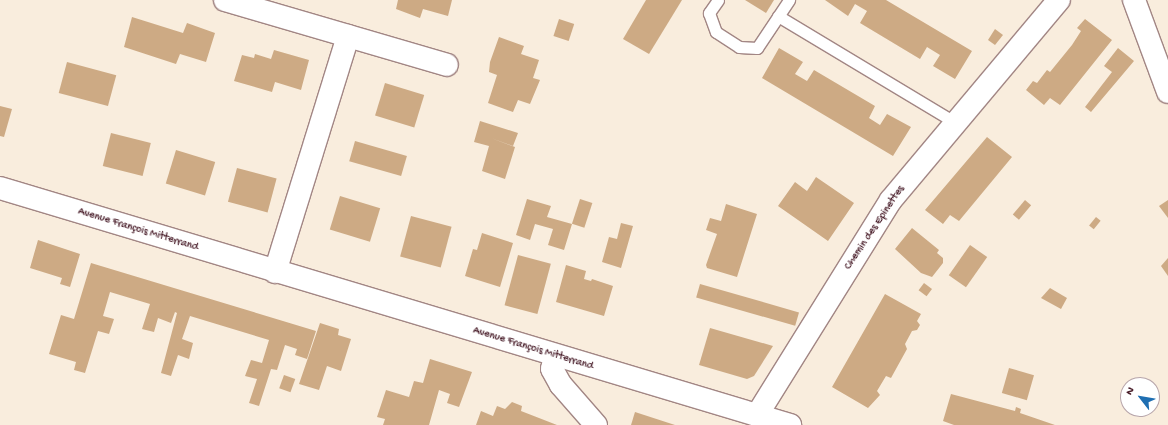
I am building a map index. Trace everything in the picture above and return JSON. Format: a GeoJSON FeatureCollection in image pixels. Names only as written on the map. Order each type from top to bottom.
{"type":"FeatureCollection","features":[{"type":"Feature","properties":{"kind":"street"},"geometry":{"type":"LineString","coordinates":[[225,0],[447,64]]}},
{"type":"Feature","properties":{"kind":"street","name":"Chemin des Epinettes"},"geometry":{"type":"LineString","coordinates":[[757,415],[891,200],[1059,0]]}},
{"type":"Feature","properties":{"kind":"street"},"geometry":{"type":"LineString","coordinates":[[1134,0],[1168,92]]}},
{"type":"Feature","properties":{"kind":"street"},"geometry":{"type":"LineString","coordinates":[[276,272],[348,36]]}},
{"type":"Feature","properties":{"kind":"street","name":"Avenue François Mitterrand"},"geometry":{"type":"LineString","coordinates":[[0,188],[555,356],[790,425]]}},
{"type":"Feature","properties":{"kind":"street"},"geometry":{"type":"LineString","coordinates":[[555,356],[552,369],[596,425]]}},
{"type":"Feature","properties":{"kind":"lane"},"geometry":{"type":"LineString","coordinates":[[718,0],[709,13],[716,32],[739,47],[757,48],[789,0]]}},
{"type":"Feature","properties":{"kind":"lane"},"geometry":{"type":"LineString","coordinates":[[778,16],[956,123]]}},
{"type":"Feature","properties":{"kind":"building"},"geometry":{"type":"Polygon","coordinates":[[[398,0],[452,0],[448,16],[423,9],[420,18],[396,9],[398,0]]]}},
{"type":"Feature","properties":{"kind":"building"},"geometry":{"type":"Polygon","coordinates":[[[646,0],[682,0],[649,54],[623,39],[646,0]]]}},
{"type":"Feature","properties":{"kind":"building"},"geometry":{"type":"Polygon","coordinates":[[[745,0],[774,0],[766,13],[745,0]]]}},
{"type":"Feature","properties":{"kind":"building"},"geometry":{"type":"Polygon","coordinates":[[[825,0],[886,0],[972,51],[955,79],[933,66],[940,55],[927,47],[920,59],[860,23],[867,11],[855,4],[848,16],[825,0]]]}},
{"type":"Feature","properties":{"kind":"building"},"geometry":{"type":"Polygon","coordinates":[[[132,17],[183,33],[187,23],[215,33],[206,62],[180,54],[176,64],[124,47],[132,17]]]}},
{"type":"Feature","properties":{"kind":"building"},"geometry":{"type":"Polygon","coordinates":[[[559,19],[574,24],[569,41],[553,36],[559,19]]]}},
{"type":"Feature","properties":{"kind":"building"},"geometry":{"type":"Polygon","coordinates":[[[1085,19],[1112,40],[1060,105],[1050,98],[1044,105],[1026,90],[1033,81],[1037,83],[1047,70],[1050,72],[1072,45],[1081,31],[1077,28],[1085,19]]]}},
{"type":"Feature","properties":{"kind":"building"},"geometry":{"type":"Polygon","coordinates":[[[995,29],[1003,35],[995,45],[988,40],[995,29]]]}},
{"type":"Feature","properties":{"kind":"building"},"geometry":{"type":"Polygon","coordinates":[[[499,37],[524,46],[521,54],[539,60],[533,78],[540,80],[530,104],[518,100],[513,112],[488,103],[497,75],[489,72],[490,62],[499,37]]]}},
{"type":"Feature","properties":{"kind":"building"},"geometry":{"type":"Polygon","coordinates":[[[779,48],[803,62],[795,74],[807,81],[814,70],[875,106],[869,118],[880,125],[887,114],[911,127],[893,156],[762,78],[779,48]]]}},
{"type":"Feature","properties":{"kind":"building"},"geometry":{"type":"Polygon","coordinates":[[[1118,48],[1134,61],[1091,112],[1085,107],[1112,72],[1104,66],[1118,48]]]}},
{"type":"Feature","properties":{"kind":"building"},"geometry":{"type":"Polygon","coordinates":[[[274,50],[309,60],[301,90],[275,82],[272,92],[234,81],[242,55],[254,58],[255,54],[271,59],[274,50]]]}},
{"type":"Feature","properties":{"kind":"building"},"geometry":{"type":"Polygon","coordinates":[[[67,62],[116,75],[108,106],[59,93],[67,62]]]}},
{"type":"Feature","properties":{"kind":"building"},"geometry":{"type":"Polygon","coordinates":[[[385,83],[424,95],[414,128],[375,116],[385,83]]]}},
{"type":"Feature","properties":{"kind":"building"},"geometry":{"type":"Polygon","coordinates":[[[0,106],[12,109],[4,137],[0,136],[0,106]]]}},
{"type":"Feature","properties":{"kind":"building"},"geometry":{"type":"Polygon","coordinates":[[[480,121],[518,133],[513,146],[491,138],[515,147],[505,179],[482,171],[489,146],[474,142],[480,121]]]}},
{"type":"Feature","properties":{"kind":"building"},"geometry":{"type":"Polygon","coordinates":[[[111,133],[151,143],[143,176],[103,166],[111,133]]]}},
{"type":"Feature","properties":{"kind":"building"},"geometry":{"type":"Polygon","coordinates":[[[987,137],[1012,157],[959,221],[950,215],[943,224],[925,210],[987,137]]]}},
{"type":"Feature","properties":{"kind":"building"},"geometry":{"type":"Polygon","coordinates":[[[355,141],[407,156],[401,176],[349,161],[355,141]]]}},
{"type":"Feature","properties":{"kind":"building"},"geometry":{"type":"Polygon","coordinates":[[[176,150],[215,162],[205,195],[166,183],[176,150]]]}},
{"type":"Feature","properties":{"kind":"building"},"geometry":{"type":"Polygon","coordinates":[[[237,168],[277,179],[268,212],[228,202],[237,168]]]}},
{"type":"Feature","properties":{"kind":"building"},"geometry":{"type":"Polygon","coordinates":[[[816,177],[854,203],[828,241],[778,206],[795,182],[807,191],[816,177]]]}},
{"type":"Feature","properties":{"kind":"building"},"geometry":{"type":"Polygon","coordinates":[[[340,196],[380,208],[370,242],[330,229],[340,196]]]}},
{"type":"Feature","properties":{"kind":"building"},"geometry":{"type":"Polygon","coordinates":[[[527,199],[551,206],[547,217],[572,224],[564,250],[548,245],[553,229],[535,224],[530,240],[516,235],[527,199]]]}},
{"type":"Feature","properties":{"kind":"building"},"geometry":{"type":"Polygon","coordinates":[[[580,199],[592,203],[584,228],[572,224],[580,199]]]}},
{"type":"Feature","properties":{"kind":"building"},"geometry":{"type":"Polygon","coordinates":[[[1025,200],[1031,205],[1019,220],[1013,215],[1025,200]]]}},
{"type":"Feature","properties":{"kind":"building"},"geometry":{"type":"Polygon","coordinates":[[[1168,200],[1168,218],[1159,206],[1168,200]]]}},
{"type":"Feature","properties":{"kind":"building"},"geometry":{"type":"Polygon","coordinates":[[[726,204],[757,214],[737,277],[707,268],[706,265],[717,234],[706,230],[710,218],[721,221],[726,204]]]}},
{"type":"Feature","properties":{"kind":"building"},"geometry":{"type":"Polygon","coordinates":[[[411,216],[452,227],[441,267],[400,257],[411,216]]]}},
{"type":"Feature","properties":{"kind":"building"},"geometry":{"type":"Polygon","coordinates":[[[1096,217],[1101,221],[1094,229],[1089,226],[1096,217]]]}},
{"type":"Feature","properties":{"kind":"building"},"geometry":{"type":"Polygon","coordinates":[[[621,223],[633,226],[621,268],[602,262],[609,237],[617,239],[621,223]]]}},
{"type":"Feature","properties":{"kind":"building"},"geometry":{"type":"Polygon","coordinates":[[[912,228],[939,250],[937,253],[943,258],[943,263],[932,277],[921,273],[895,249],[912,228]]]}},
{"type":"Feature","properties":{"kind":"building"},"geometry":{"type":"Polygon","coordinates":[[[482,233],[513,243],[500,287],[465,276],[473,249],[477,250],[482,233]]]}},
{"type":"Feature","properties":{"kind":"building"},"geometry":{"type":"Polygon","coordinates":[[[38,240],[80,254],[70,287],[60,284],[62,278],[30,268],[38,240]]]}},
{"type":"Feature","properties":{"kind":"building"},"geometry":{"type":"Polygon","coordinates":[[[970,245],[987,257],[966,287],[949,275],[970,245]]]}},
{"type":"Feature","properties":{"kind":"building"},"geometry":{"type":"Polygon","coordinates":[[[518,255],[551,264],[537,314],[505,305],[518,255]]]}},
{"type":"Feature","properties":{"kind":"building"},"geometry":{"type":"Polygon","coordinates":[[[1168,258],[1168,276],[1161,266],[1168,258]]]}},
{"type":"Feature","properties":{"kind":"building"},"geometry":{"type":"Polygon","coordinates":[[[91,263],[316,331],[307,359],[295,355],[297,349],[285,345],[277,370],[271,369],[259,406],[249,403],[257,379],[245,376],[251,360],[262,363],[269,340],[190,316],[182,339],[193,343],[189,359],[178,355],[171,376],[161,373],[177,313],[175,312],[171,323],[158,318],[154,332],[142,329],[150,304],[110,292],[103,316],[114,319],[109,334],[98,331],[85,373],[74,370],[76,362],[49,354],[61,315],[74,319],[91,263]]]}},
{"type":"Feature","properties":{"kind":"building"},"geometry":{"type":"Polygon","coordinates":[[[566,265],[586,271],[584,279],[591,281],[592,279],[613,286],[604,316],[556,302],[566,265]]]}},
{"type":"Feature","properties":{"kind":"building"},"geometry":{"type":"Polygon","coordinates":[[[924,283],[932,289],[927,296],[919,290],[924,283]]]}},
{"type":"Feature","properties":{"kind":"building"},"geometry":{"type":"Polygon","coordinates":[[[700,284],[799,312],[795,326],[696,297],[700,284]]]}},
{"type":"Feature","properties":{"kind":"building"},"geometry":{"type":"Polygon","coordinates":[[[1050,288],[1067,298],[1061,309],[1041,298],[1050,288]]]}},
{"type":"Feature","properties":{"kind":"building"},"geometry":{"type":"Polygon","coordinates":[[[885,294],[921,314],[917,321],[920,325],[917,330],[912,331],[905,344],[907,349],[891,378],[886,376],[877,391],[880,395],[868,408],[832,387],[885,294]]]}},
{"type":"Feature","properties":{"kind":"building"},"geometry":{"type":"Polygon","coordinates":[[[320,323],[339,329],[338,335],[351,339],[341,371],[327,366],[319,390],[299,384],[320,323]]]}},
{"type":"Feature","properties":{"kind":"building"},"geometry":{"type":"Polygon","coordinates":[[[710,328],[773,346],[754,376],[747,379],[699,365],[710,328]]]}},
{"type":"Feature","properties":{"kind":"building"},"geometry":{"type":"Polygon","coordinates":[[[430,359],[472,372],[459,407],[447,403],[450,394],[439,390],[429,425],[383,425],[385,419],[377,417],[386,390],[409,397],[414,381],[423,383],[430,359]]]}},
{"type":"Feature","properties":{"kind":"building"},"geometry":{"type":"Polygon","coordinates":[[[1009,368],[1034,375],[1027,400],[1002,393],[1009,368]]]}},
{"type":"Feature","properties":{"kind":"building"},"geometry":{"type":"Polygon","coordinates":[[[284,375],[295,379],[290,392],[279,388],[284,375]]]}},
{"type":"Feature","properties":{"kind":"building"},"geometry":{"type":"Polygon","coordinates":[[[951,394],[1015,411],[1016,407],[1021,409],[1020,413],[1055,425],[954,425],[943,421],[951,394]]]}},
{"type":"Feature","properties":{"kind":"building"},"geometry":{"type":"Polygon","coordinates":[[[512,402],[522,406],[521,411],[557,425],[476,425],[481,411],[493,416],[497,406],[505,409],[512,402]]]}},
{"type":"Feature","properties":{"kind":"building"},"geometry":{"type":"Polygon","coordinates":[[[635,412],[675,425],[631,425],[635,412]]]}}]}
